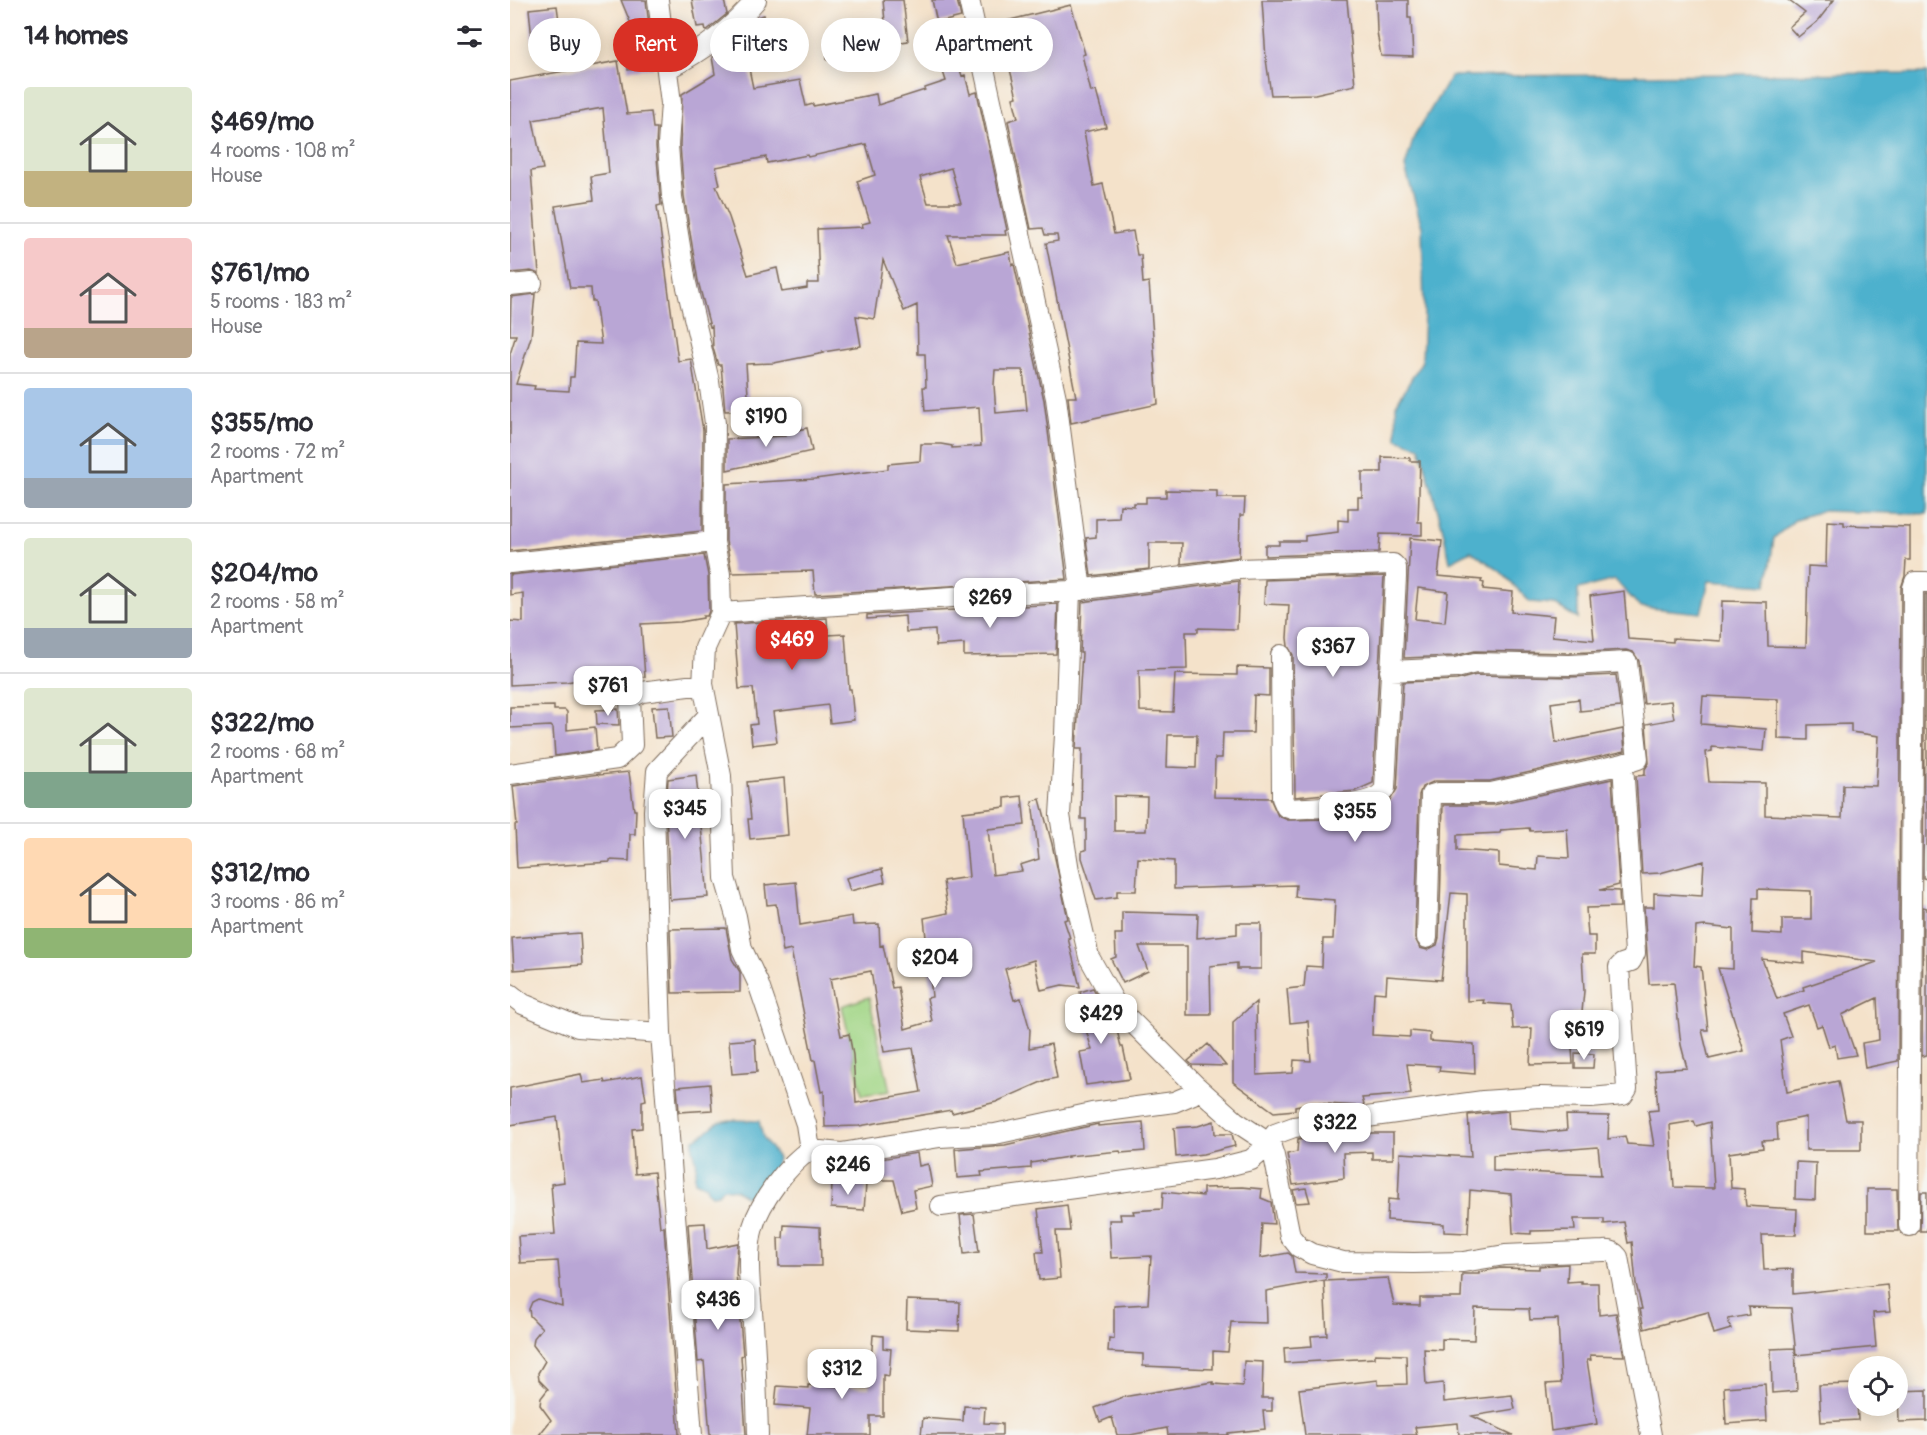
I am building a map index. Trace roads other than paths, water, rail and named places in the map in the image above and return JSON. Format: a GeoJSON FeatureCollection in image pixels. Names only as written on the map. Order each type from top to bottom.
{"type":"FeatureCollection","features":[{"type":"Feature","properties":{"kind":"street"},"geometry":{"type":"LineString","coordinates":[[658,0],[660,18]]}},
{"type":"Feature","properties":{"kind":"street"},"geometry":{"type":"LineString","coordinates":[[698,52],[737,22],[756,0]]}},
{"type":"Feature","properties":{"kind":"street"},"geometry":{"type":"LineString","coordinates":[[969,0],[1056,398],[1075,591],[1060,815],[1069,871],[1089,957],[1117,1007],[1196,1086],[1235,1121],[1270,1144],[1290,1236],[1299,1247],[1312,1254],[1343,1262],[1463,1262],[1505,1256],[1610,1250],[1615,1253],[1618,1257],[1651,1435]]}},
{"type":"Feature","properties":{"kind":"street"},"geometry":{"type":"LineString","coordinates":[[667,72],[671,103],[668,145],[672,197],[686,283],[709,381],[715,423],[714,542],[720,574],[721,613],[705,648],[702,684],[721,776],[725,879],[736,916],[742,949],[758,983],[806,1124],[810,1150]]}},
{"type":"Feature","properties":{"kind":"street"},"geometry":{"type":"LineString","coordinates":[[510,285],[532,283]]}},
{"type":"Feature","properties":{"kind":"street"},"geometry":{"type":"LineString","coordinates":[[510,563],[714,542]]}},
{"type":"Feature","properties":{"kind":"street"},"geometry":{"type":"LineString","coordinates":[[721,613],[1075,591],[1237,569],[1393,564],[1396,567],[1396,577],[1385,788],[1382,794],[1376,798],[1335,806],[1286,807],[1282,798],[1281,655]]}},
{"type":"Feature","properties":{"kind":"street"},"geometry":{"type":"LineString","coordinates":[[1909,1226],[1919,898],[1913,588],[1915,582],[1927,582]]}},
{"type":"Feature","properties":{"kind":"street"},"geometry":{"type":"LineString","coordinates":[[1390,671],[1456,668],[1475,663],[1570,664],[1626,661],[1638,759],[1623,765],[1491,793],[1431,795],[1427,938]]}},
{"type":"Feature","properties":{"kind":"street"},"geometry":{"type":"LineString","coordinates":[[510,774],[617,759],[632,745],[630,698],[642,692],[702,684]]}},
{"type":"Feature","properties":{"kind":"street"},"geometry":{"type":"LineString","coordinates":[[692,1435],[661,1033],[654,811],[657,771],[708,716]]}},
{"type":"Feature","properties":{"kind":"street"},"geometry":{"type":"LineString","coordinates":[[941,1206],[1215,1169],[1251,1160],[1270,1144],[1275,1134],[1294,1127],[1494,1100],[1623,1095],[1627,1089],[1619,967],[1631,961],[1635,953],[1623,765]]}},
{"type":"Feature","properties":{"kind":"street"},"geometry":{"type":"LineString","coordinates":[[510,994],[523,1004],[578,1027],[661,1033]]}},
{"type":"Feature","properties":{"kind":"street"},"geometry":{"type":"LineString","coordinates":[[758,1435],[750,1288],[753,1228],[763,1205],[799,1157],[810,1150],[842,1154],[940,1137],[995,1134],[1092,1113],[1174,1102],[1193,1094],[1196,1086]]}},
{"type":"Feature","properties":{"kind":"water"},"geometry":{"type":"Polygon","coordinates":[[[1927,73],[1927,514],[1821,511],[1796,519],[1774,538],[1767,585],[1709,581],[1701,613],[1640,607],[1615,580],[1578,589],[1578,619],[1554,604],[1530,602],[1501,572],[1471,551],[1450,562],[1420,447],[1397,439],[1396,405],[1422,361],[1424,311],[1422,227],[1405,167],[1414,137],[1451,76],[1927,73]]]}},
{"type":"Feature","properties":{"kind":"water"},"geometry":{"type":"Polygon","coordinates":[[[759,1121],[763,1137],[778,1158],[777,1163],[766,1179],[747,1197],[736,1190],[723,1188],[718,1194],[712,1195],[707,1191],[706,1186],[695,1181],[694,1139],[719,1122],[759,1121]]]}}]}
